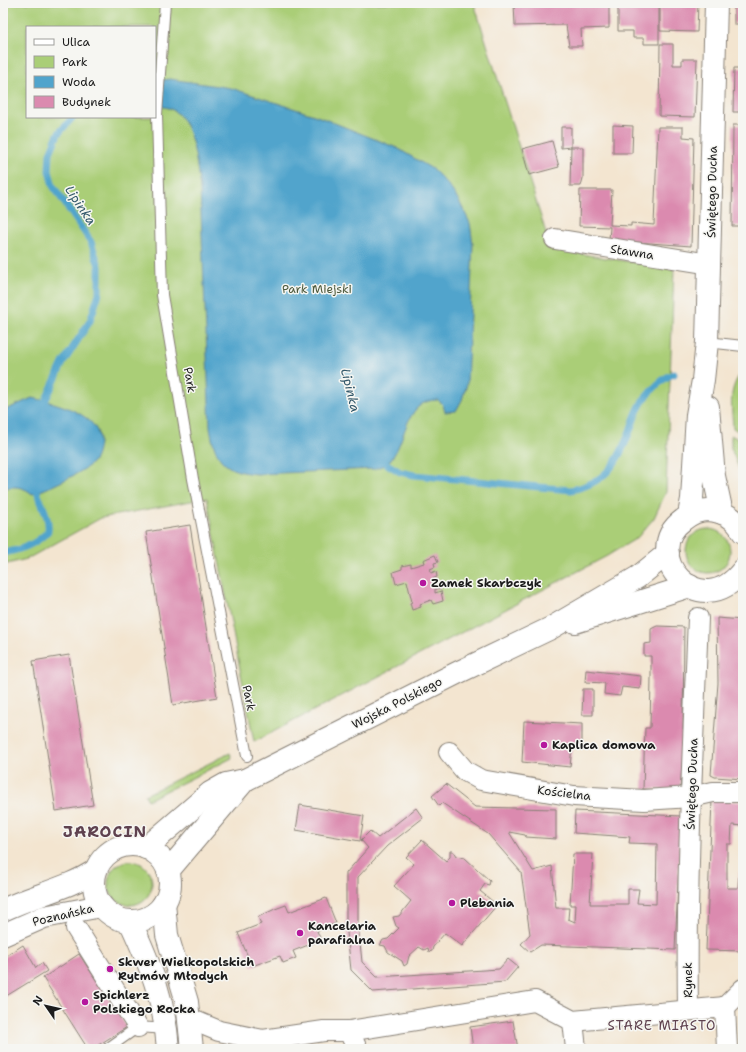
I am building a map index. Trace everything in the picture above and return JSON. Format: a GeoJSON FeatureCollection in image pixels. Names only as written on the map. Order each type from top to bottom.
{"type":"FeatureCollection","features":[{"type":"Feature","properties":{"kind":"main road","name":"Świętego Ducha"},"geometry":{"type":"LineString","coordinates":[[689,515],[694,483],[697,415],[707,342],[716,3]]}},
{"type":"Feature","properties":{"kind":"main road","name":"Świętego Ducha"},"geometry":{"type":"LineString","coordinates":[[703,380],[709,415],[714,476],[722,513]]}},
{"type":"Feature","properties":{"kind":"main road"},"geometry":{"type":"LineString","coordinates":[[742,529],[736,522],[722,513],[705,510],[689,515],[680,522],[673,531],[668,542],[668,553],[670,564],[674,573],[690,586],[702,590],[714,590],[726,586],[736,579],[743,570]]}},
{"type":"Feature","properties":{"kind":"main road","name":"Wojska Polskiego"},"geometry":{"type":"LineString","coordinates":[[146,848],[210,793],[226,784],[245,780],[457,673],[551,628],[638,578],[668,553]]}},
{"type":"Feature","properties":{"kind":"main road","name":"Wojska Polskiego"},"geometry":{"type":"LineString","coordinates":[[551,628],[597,616],[690,586]]}},
{"type":"Feature","properties":{"kind":"main road","name":"Wojska Polskiego"},"geometry":{"type":"LineString","coordinates":[[168,871],[245,780]]}},
{"type":"Feature","properties":{"kind":"main road"},"geometry":{"type":"LineString","coordinates":[[135,845],[146,848],[155,853],[163,861],[168,871],[169,888],[164,903],[157,912],[140,920],[130,921],[115,917],[101,906],[94,888],[96,870],[103,859],[112,851],[124,846],[135,845]]}},
{"type":"Feature","properties":{"kind":"main road","name":"Poznańska"},"geometry":{"type":"LineString","coordinates":[[3,910],[19,902],[81,880],[96,870]]}},
{"type":"Feature","properties":{"kind":"main road"},"geometry":{"type":"LineString","coordinates":[[164,903],[167,935],[182,980],[190,1019],[192,1049]]}},
{"type":"Feature","properties":{"kind":"main road","name":"Poznańska"},"geometry":{"type":"LineString","coordinates":[[3,935],[44,917],[101,906]]}},
{"type":"Feature","properties":{"kind":"main road"},"geometry":{"type":"LineString","coordinates":[[130,921],[151,967],[161,998],[167,1039]]}},
{"type":"Feature","properties":{"kind":"street","name":"Stawna"},"geometry":{"type":"LineString","coordinates":[[555,239],[710,264]]}},
{"type":"Feature","properties":{"kind":"street","name":"Świętego Ducha"},"geometry":{"type":"LineString","coordinates":[[687,950],[698,618]]}},
{"type":"Feature","properties":{"kind":"street","name":"Kościelna"},"geometry":{"type":"LineString","coordinates":[[449,752],[465,771],[481,780],[574,796],[644,800],[691,797],[713,792],[743,792]]}},
{"type":"Feature","properties":{"kind":"street"},"geometry":{"type":"LineString","coordinates":[[76,928],[138,1027]]}},
{"type":"Feature","properties":{"kind":"street","name":"Rynek"},"geometry":{"type":"LineString","coordinates":[[687,950],[688,1009]]}},
{"type":"Feature","properties":{"kind":"street"},"geometry":{"type":"LineString","coordinates":[[727,1049],[725,1007],[743,989]]}},
{"type":"Feature","properties":{"kind":"street"},"geometry":{"type":"LineString","coordinates":[[190,1019],[220,1031],[263,1040],[324,1031],[353,1040],[454,1013],[535,1001],[572,1021],[576,1049]]}},
{"type":"Feature","properties":{"kind":"street","name":"Rynek"},"geometry":{"type":"LineString","coordinates":[[572,1021],[688,1009],[725,1007]]}},
{"type":"Feature","properties":{"kind":"lane","name":"Park"},"geometry":{"type":"LineString","coordinates":[[165,3],[157,115],[162,295],[193,479],[247,756]]}},
{"type":"Feature","properties":{"kind":"lane"},"geometry":{"type":"LineString","coordinates":[[707,342],[743,346]]}},
{"type":"Feature","properties":{"kind":"lane"},"geometry":{"type":"LineString","coordinates":[[107,1049],[138,1027],[167,1039]]}},
{"type":"Feature","properties":{"kind":"green space","name":"Park Miejski"},"geometry":{"type":"Polygon","coordinates":[[[3,3],[474,3],[551,249],[674,269],[666,492],[654,518],[637,538],[607,556],[254,742],[207,498],[101,518],[27,559],[3,565],[3,3]]]}},
{"type":"Feature","properties":{"kind":"green space"},"geometry":{"type":"Polygon","coordinates":[[[743,371],[743,434],[733,428],[732,398],[735,384],[743,371]]]}},
{"type":"Feature","properties":{"kind":"green space"},"geometry":{"type":"Polygon","coordinates":[[[731,435],[743,442],[743,478],[731,449],[731,435]]]}},
{"type":"Feature","properties":{"kind":"green space"},"geometry":{"type":"Polygon","coordinates":[[[708,529],[720,533],[726,539],[730,551],[726,563],[720,569],[708,573],[696,569],[690,563],[686,551],[690,539],[696,533],[708,529]]]}},
{"type":"Feature","properties":{"kind":"green space"},"geometry":{"type":"Polygon","coordinates":[[[230,753],[232,758],[148,800],[145,795],[230,753]]]}},
{"type":"Feature","properties":{"kind":"green space"},"geometry":{"type":"Polygon","coordinates":[[[130,861],[142,865],[148,871],[152,883],[148,895],[142,901],[130,905],[118,901],[112,895],[108,883],[112,871],[118,865],[130,861]]]}},
{"type":"Feature","properties":{"kind":"water"},"geometry":{"type":"Polygon","coordinates":[[[170,79],[231,88],[317,116],[397,148],[434,170],[448,185],[458,199],[470,223],[473,244],[467,384],[462,400],[456,411],[445,412],[443,405],[438,400],[426,402],[418,407],[406,426],[393,457],[385,465],[374,469],[258,474],[246,473],[229,467],[218,456],[210,428],[200,189],[197,164],[185,123],[178,114],[168,108],[156,107],[156,81],[170,79]]]}},
{"type":"Feature","properties":{"kind":"water"},"geometry":{"type":"Polygon","coordinates":[[[32,398],[64,406],[85,417],[93,424],[98,433],[99,443],[95,459],[87,467],[63,481],[32,494],[19,487],[3,489],[3,411],[32,398]]]}},
{"type":"Feature","properties":{"kind":"building"},"geometry":{"type":"Polygon","coordinates":[[[514,3],[609,3],[609,28],[581,29],[582,46],[569,46],[566,25],[515,26],[514,3]]]}},
{"type":"Feature","properties":{"kind":"building"},"geometry":{"type":"Polygon","coordinates":[[[618,3],[659,3],[659,44],[644,44],[644,38],[633,38],[633,31],[618,31],[618,3]]]}},
{"type":"Feature","properties":{"kind":"building"},"geometry":{"type":"Polygon","coordinates":[[[660,3],[698,3],[697,32],[660,31],[660,3]]]}},
{"type":"Feature","properties":{"kind":"building"},"geometry":{"type":"Polygon","coordinates":[[[734,3],[743,3],[743,24],[734,24],[734,3]]]}},
{"type":"Feature","properties":{"kind":"building"},"geometry":{"type":"Polygon","coordinates":[[[660,44],[673,44],[673,65],[682,65],[682,59],[697,59],[695,117],[659,116],[660,44]]]}},
{"type":"Feature","properties":{"kind":"building"},"geometry":{"type":"Polygon","coordinates":[[[734,68],[743,68],[743,112],[733,112],[734,68]]]}},
{"type":"Feature","properties":{"kind":"building"},"geometry":{"type":"Polygon","coordinates":[[[613,125],[633,126],[632,153],[613,153],[613,125]]]}},
{"type":"Feature","properties":{"kind":"building"},"geometry":{"type":"Polygon","coordinates":[[[733,125],[743,125],[743,226],[732,226],[733,125]]]}},
{"type":"Feature","properties":{"kind":"building"},"geometry":{"type":"Polygon","coordinates":[[[561,127],[571,127],[571,147],[561,148],[561,127]]]}},
{"type":"Feature","properties":{"kind":"building"},"geometry":{"type":"Polygon","coordinates":[[[658,127],[683,127],[683,137],[694,138],[691,246],[609,240],[610,227],[579,226],[580,190],[612,190],[610,225],[631,226],[631,223],[654,225],[658,127]]]}},
{"type":"Feature","properties":{"kind":"building"},"geometry":{"type":"Polygon","coordinates":[[[552,141],[559,167],[529,175],[522,149],[552,141]]]}},
{"type":"Feature","properties":{"kind":"building"},"geometry":{"type":"Polygon","coordinates":[[[571,147],[583,147],[583,178],[581,186],[570,186],[571,147]]]}},
{"type":"Feature","properties":{"kind":"building"},"geometry":{"type":"Polygon","coordinates":[[[190,525],[217,697],[173,705],[146,532],[190,525]]]}},
{"type":"Feature","properties":{"kind":"building","name":"Zamek Skarbczyk"},"geometry":{"type":"Polygon","coordinates":[[[435,555],[438,562],[434,563],[435,567],[430,569],[431,573],[436,571],[437,577],[432,579],[433,583],[438,582],[440,588],[435,589],[435,593],[441,591],[443,601],[433,604],[431,600],[420,604],[421,607],[412,610],[410,603],[412,602],[407,581],[396,584],[393,572],[402,569],[402,566],[411,564],[411,567],[424,563],[423,560],[435,555]]]}},
{"type":"Feature","properties":{"kind":"building"},"geometry":{"type":"Polygon","coordinates":[[[717,618],[743,620],[743,779],[715,777],[711,775],[718,683],[717,618]]]}},
{"type":"Feature","properties":{"kind":"building"},"geometry":{"type":"Polygon","coordinates":[[[657,626],[684,627],[683,729],[685,729],[680,790],[643,789],[645,728],[650,728],[651,678],[651,656],[644,656],[644,644],[651,643],[651,629],[657,626]]]}},
{"type":"Feature","properties":{"kind":"building"},"geometry":{"type":"Polygon","coordinates":[[[69,655],[93,805],[56,811],[33,661],[69,655]]]}},
{"type":"Feature","properties":{"kind":"building"},"geometry":{"type":"Polygon","coordinates":[[[586,670],[641,676],[640,689],[622,687],[620,696],[604,694],[605,683],[585,682],[586,670]]]}},
{"type":"Feature","properties":{"kind":"building"},"geometry":{"type":"Polygon","coordinates":[[[583,689],[593,689],[593,715],[582,715],[583,689]]]}},
{"type":"Feature","properties":{"kind":"building"},"geometry":{"type":"Polygon","coordinates":[[[524,721],[582,724],[582,747],[572,746],[570,767],[522,762],[524,721]]]}},
{"type":"Feature","properties":{"kind":"building"},"geometry":{"type":"Polygon","coordinates":[[[446,784],[475,807],[556,809],[556,839],[526,837],[525,835],[509,832],[533,871],[552,866],[556,908],[569,908],[568,919],[575,922],[576,905],[570,905],[573,854],[593,854],[590,904],[628,904],[628,889],[639,889],[637,903],[656,904],[657,844],[629,843],[630,837],[574,833],[575,811],[681,816],[675,950],[541,945],[530,952],[521,944],[530,934],[521,872],[488,834],[442,803],[439,806],[432,796],[446,784]]]}},
{"type":"Feature","properties":{"kind":"building"},"geometry":{"type":"Polygon","coordinates":[[[712,800],[743,802],[743,826],[732,825],[731,844],[727,844],[727,888],[738,888],[739,872],[743,872],[743,951],[706,950],[712,800]]]}},
{"type":"Feature","properties":{"kind":"building"},"geometry":{"type":"Polygon","coordinates":[[[300,805],[364,816],[360,841],[296,830],[300,805]]]}},
{"type":"Feature","properties":{"kind":"building"},"geometry":{"type":"Polygon","coordinates":[[[416,808],[423,818],[387,846],[358,877],[358,923],[362,962],[377,977],[499,969],[508,959],[518,967],[505,982],[373,992],[351,970],[346,923],[346,873],[368,848],[361,840],[370,831],[378,838],[416,808]]]}},
{"type":"Feature","properties":{"kind":"building","name":"Plebania"},"geometry":{"type":"Polygon","coordinates":[[[422,840],[446,861],[450,857],[450,851],[453,851],[456,856],[465,858],[490,881],[489,885],[485,884],[480,891],[497,905],[462,946],[445,933],[433,947],[432,951],[429,952],[428,948],[424,950],[419,947],[409,956],[407,964],[404,966],[402,961],[388,952],[385,946],[380,945],[383,940],[388,939],[399,928],[396,926],[393,917],[399,916],[411,901],[394,886],[414,864],[406,857],[422,840]]]}},
{"type":"Feature","properties":{"kind":"building"},"geometry":{"type":"Polygon","coordinates":[[[326,898],[336,923],[317,931],[321,940],[293,951],[296,958],[283,963],[280,956],[252,966],[238,933],[261,924],[258,917],[275,909],[286,905],[289,912],[326,898]]]}},
{"type":"Feature","properties":{"kind":"building"},"geometry":{"type":"Polygon","coordinates":[[[23,945],[36,968],[42,963],[47,971],[3,998],[3,958],[23,945]]]}},
{"type":"Feature","properties":{"kind":"building","name":"Spichlerz Polskiego Rocka"},"geometry":{"type":"Polygon","coordinates":[[[79,954],[127,1027],[92,1049],[88,1049],[43,978],[79,954]]]}},
{"type":"Feature","properties":{"kind":"building"},"geometry":{"type":"Polygon","coordinates":[[[513,1021],[518,1049],[473,1049],[470,1027],[513,1021]]]}},
{"type":"Feature","properties":{"kind":"waterway","name":"Lipinka"},"geometry":{"type":"LineString","coordinates":[[42,408],[63,363],[90,321],[99,293],[99,266],[91,242],[53,186],[49,171],[50,153],[58,134],[72,118]]}},
{"type":"Feature","properties":{"kind":"waterway","name":"Lipinka"},"geometry":{"type":"LineString","coordinates":[[379,459],[400,472],[414,475],[571,490],[583,487],[602,477],[609,470],[621,453],[636,413],[643,401],[658,384],[674,374]]}},
{"type":"Feature","properties":{"kind":"waterway","name":"Lipinka"},"geometry":{"type":"LineString","coordinates":[[3,553],[27,546],[38,540],[48,531],[46,513],[35,484]]}},
{"type":"Feature","properties":{"kind":"place","name":"Zamek Skarbczyk"},"geometry":{"type":"Point","coordinates":[423,583]}},
{"type":"Feature","properties":{"kind":"place","name":"Kaplica domowa"},"geometry":{"type":"Point","coordinates":[544,745]}},
{"type":"Feature","properties":{"kind":"place","name":"Plebania"},"geometry":{"type":"Point","coordinates":[452,903]}},
{"type":"Feature","properties":{"kind":"place","name":"Kancelaria parafialna"},"geometry":{"type":"Point","coordinates":[300,933]}},
{"type":"Feature","properties":{"kind":"place","name":"Skwer Wielkopolskich Rytmów Młodych"},"geometry":{"type":"Point","coordinates":[110,969]}},
{"type":"Feature","properties":{"kind":"place","name":"Spichlerz Polskiego Rocka"},"geometry":{"type":"Point","coordinates":[85,1002]}},
{"type":"Feature","properties":{"kind":"district","name":"JAROCIN"},"geometry":{"type":"Point","coordinates":[105,831]}},
{"type":"Feature","properties":{"kind":"district","name":"STARE MIASTO"},"geometry":{"type":"Point","coordinates":[662,1025]}}]}
